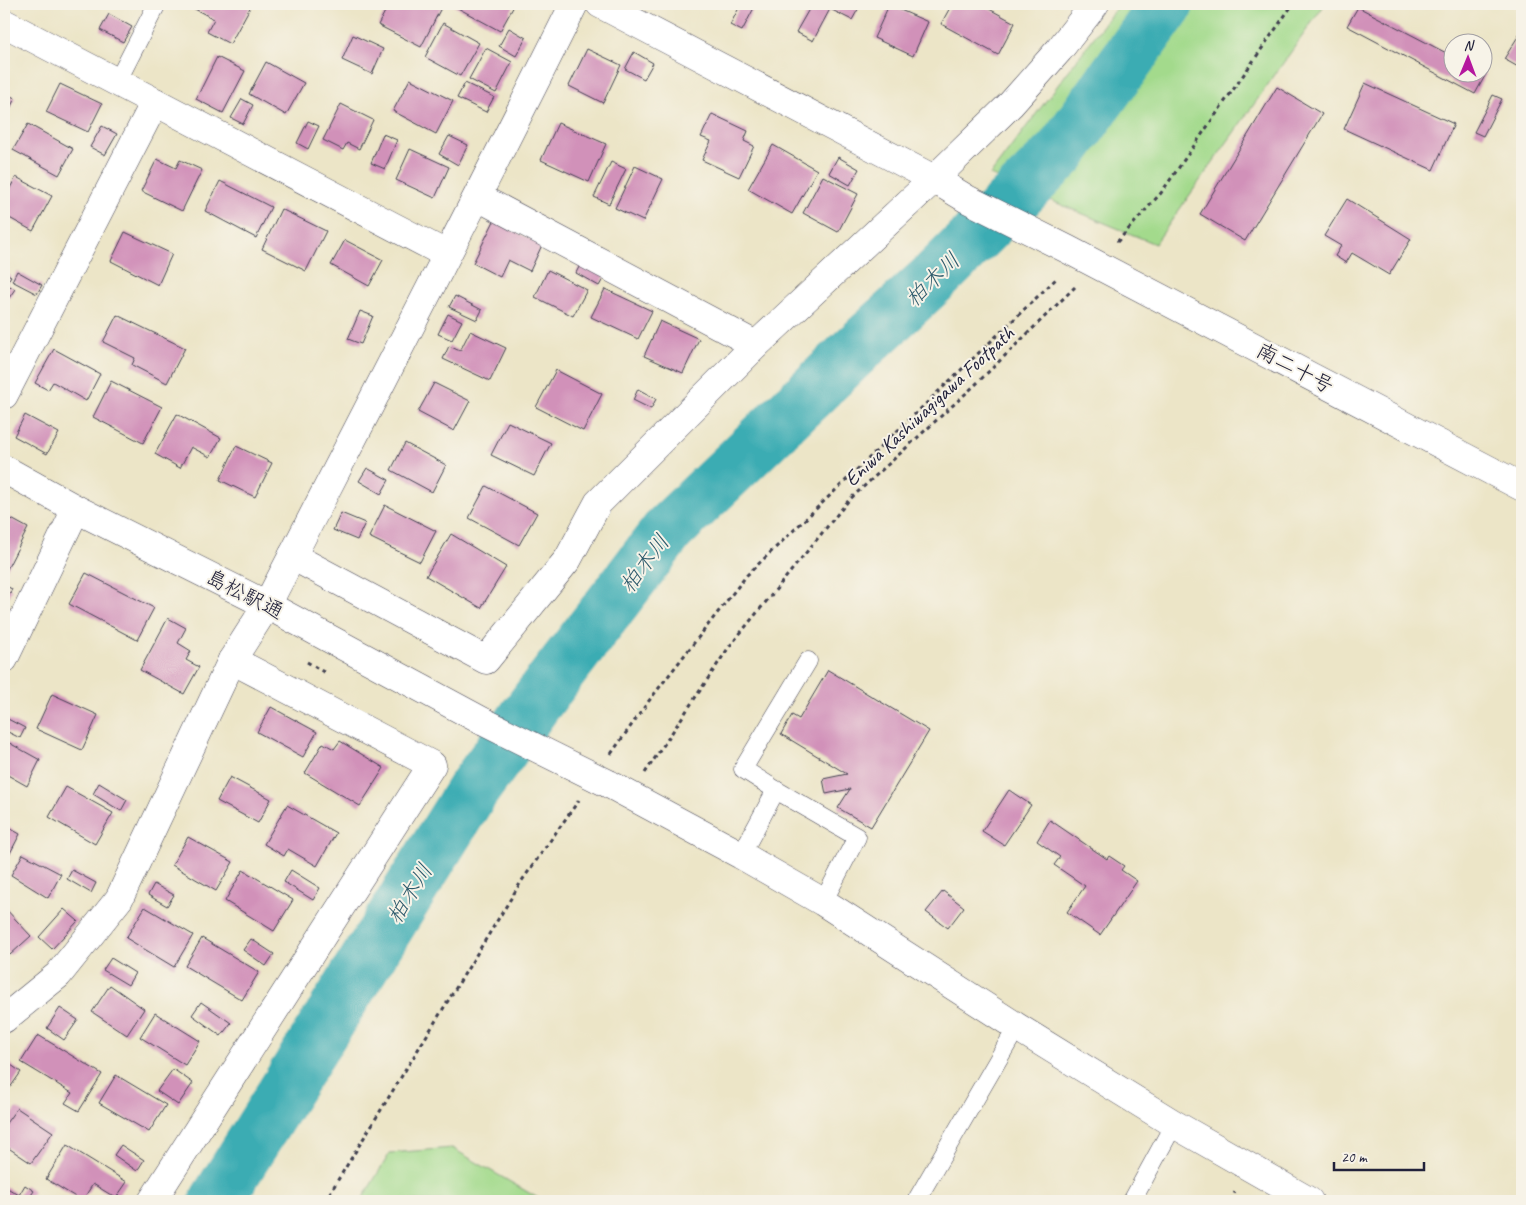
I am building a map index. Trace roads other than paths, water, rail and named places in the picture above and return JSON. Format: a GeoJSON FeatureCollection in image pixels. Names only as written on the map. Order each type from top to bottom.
{"type":"FeatureCollection","features":[{"type":"Feature","properties":{"kind":"street"},"geometry":{"type":"LineString","coordinates":[[4,1019],[58,975],[120,899],[232,660],[267,605],[446,254],[478,197],[574,4]]}},
{"type":"Feature","properties":{"kind":"street","name":"南二十号"},"geometry":{"type":"LineString","coordinates":[[600,4],[934,179],[1076,262],[1522,487]]}},
{"type":"Feature","properties":{"kind":"street"},"geometry":{"type":"LineString","coordinates":[[292,556],[486,660],[568,559],[598,503],[756,345],[934,179],[1011,104],[1060,50],[1096,4]]}},
{"type":"Feature","properties":{"kind":"street"},"geometry":{"type":"LineString","coordinates":[[4,24],[446,254]]}},
{"type":"Feature","properties":{"kind":"street"},"geometry":{"type":"LineString","coordinates":[[4,395],[155,102]]}},
{"type":"Feature","properties":{"kind":"street"},"geometry":{"type":"LineString","coordinates":[[478,197],[756,345]]}},
{"type":"Feature","properties":{"kind":"street","name":"島松駅通"},"geometry":{"type":"LineString","coordinates":[[4,469],[76,509],[267,605],[484,722],[619,790],[741,855],[823,902],[1016,1027],[1174,1124],[1309,1201]]}},
{"type":"Feature","properties":{"kind":"street"},"geometry":{"type":"LineString","coordinates":[[4,658],[76,509]]}},
{"type":"Feature","properties":{"kind":"street"},"geometry":{"type":"LineString","coordinates":[[152,1201],[432,765],[232,660]]}},
{"type":"Feature","properties":{"kind":"lane"},"geometry":{"type":"LineString","coordinates":[[116,82],[156,4]]}},
{"type":"Feature","properties":{"kind":"lane"},"geometry":{"type":"LineString","coordinates":[[808,661],[743,769],[857,837],[823,902]]}},
{"type":"Feature","properties":{"kind":"lane"},"geometry":{"type":"LineString","coordinates":[[741,855],[776,790]]}},
{"type":"Feature","properties":{"kind":"lane"},"geometry":{"type":"LineString","coordinates":[[916,1201],[1016,1027]]}},
{"type":"Feature","properties":{"kind":"lane"},"geometry":{"type":"LineString","coordinates":[[1132,1201],[1174,1124]]}},
{"type":"Feature","properties":{"kind":"waterway","name":"柏木川"},"geometry":{"type":"LineString","coordinates":[[216,1201],[472,791],[537,701],[669,529],[936,276],[1061,152],[1167,4]]}}]}
